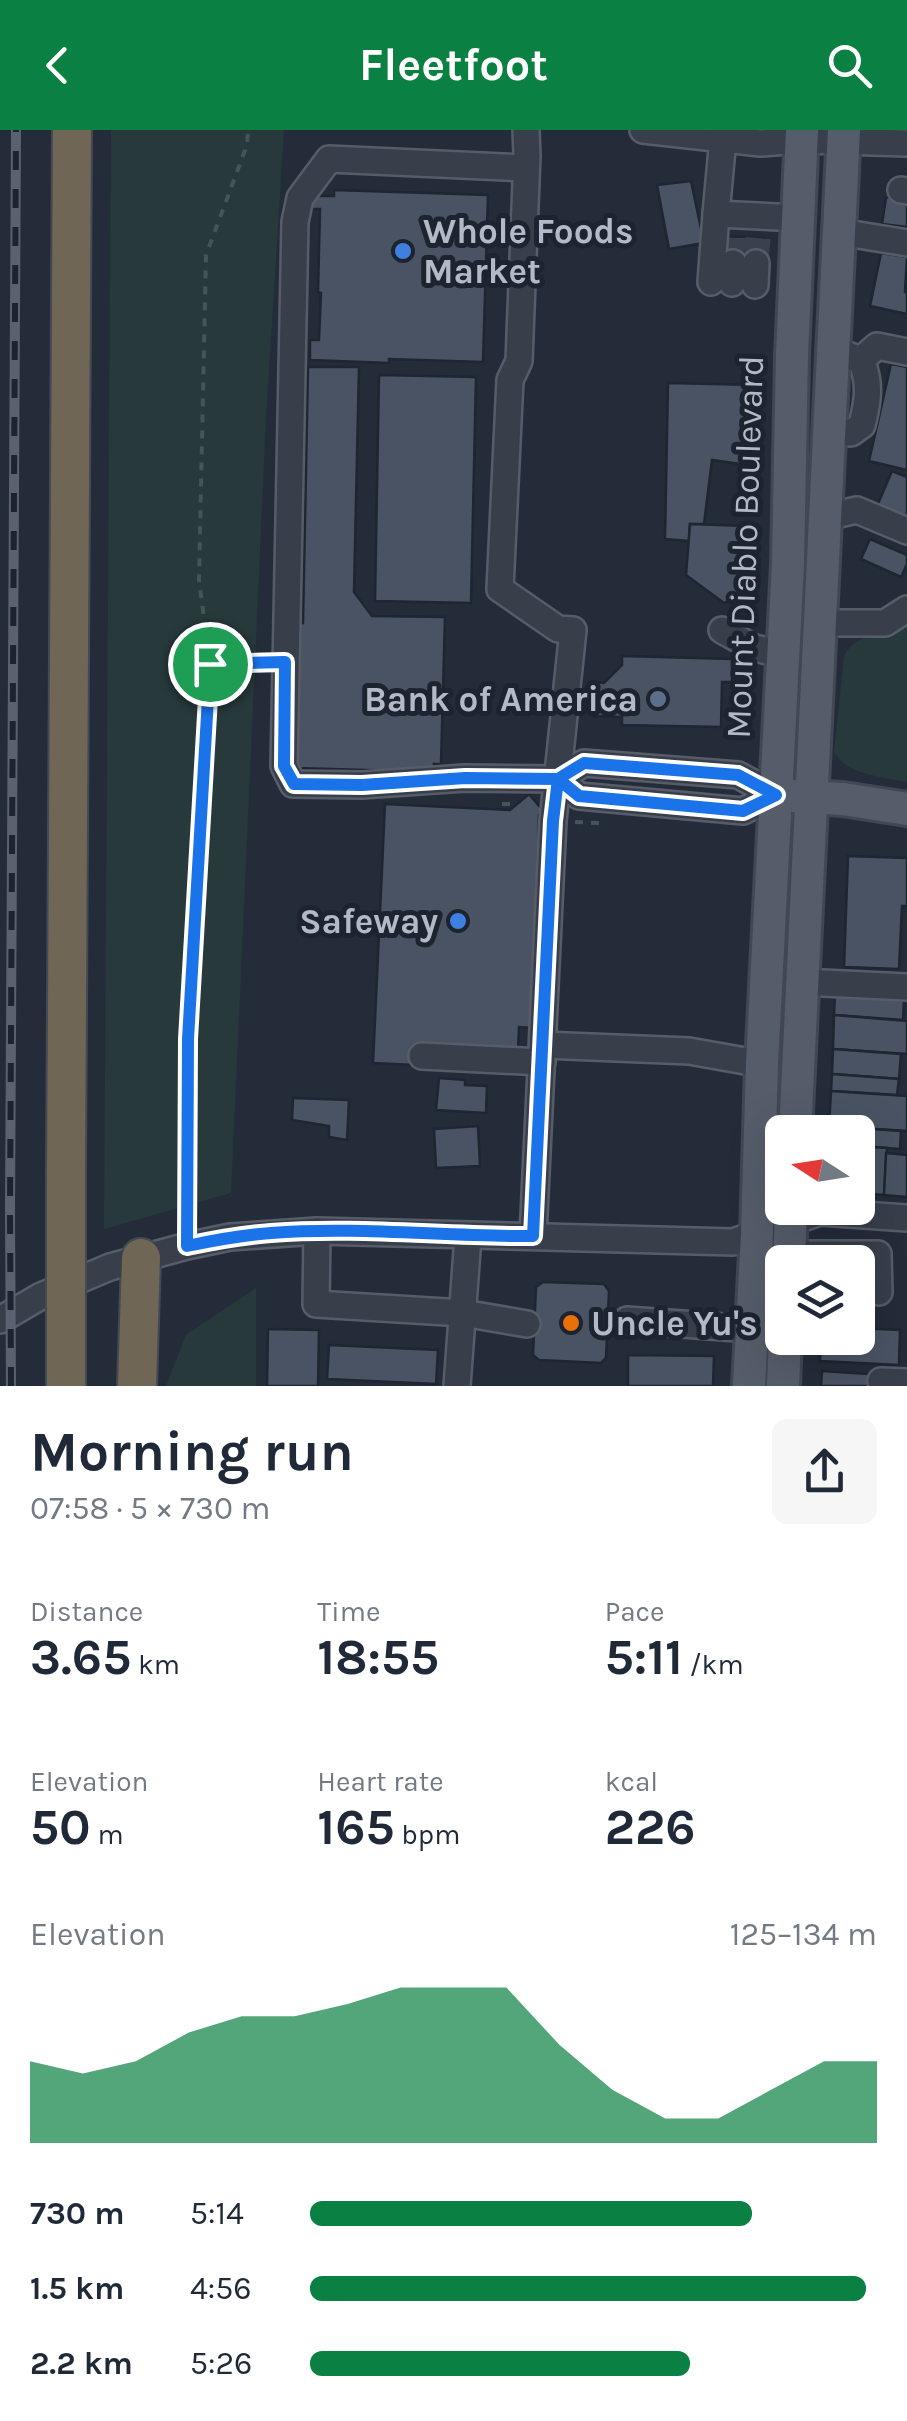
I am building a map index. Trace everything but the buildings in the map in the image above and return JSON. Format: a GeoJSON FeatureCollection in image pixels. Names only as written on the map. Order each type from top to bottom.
{"type":"FeatureCollection","features":[{"type":"Feature","properties":{"kind":"highway"},"geometry":{"type":"LineString","coordinates":[[66,1386],[72,131]]}},
{"type":"Feature","properties":{"kind":"highway"},"geometry":{"type":"LineString","coordinates":[[138,1386],[141,1258]]}},
{"type":"Feature","properties":{"kind":"main road","name":"Mount Diablo Boulevard"},"geometry":{"type":"LineString","coordinates":[[749,1386],[788,564],[799,218],[796,133]]}},
{"type":"Feature","properties":{"kind":"main road"},"geometry":{"type":"LineString","coordinates":[[796,1115],[830,432],[847,355],[840,232],[844,136]]}},
{"type":"Feature","properties":{"kind":"main road"},"geometry":{"type":"LineString","coordinates":[[776,795],[843,799],[907,810]]}},
{"type":"Feature","properties":{"kind":"main road"},"geometry":{"type":"LineString","coordinates":[[783,1386],[785,1355]]}},
{"type":"Feature","properties":{"kind":"street"},"geometry":{"type":"LineString","coordinates":[[526,130],[519,361],[510,380],[500,589],[558,629],[573,630],[553,821],[533,1236]]}},
{"type":"Feature","properties":{"kind":"street"},"geometry":{"type":"LineString","coordinates":[[643,130],[760,144],[796,133],[907,144]]}},
{"type":"Feature","properties":{"kind":"street"},"geometry":{"type":"LineString","coordinates":[[724,138],[739,250],[799,218]]}},
{"type":"Feature","properties":{"kind":"street"},"geometry":{"type":"LineString","coordinates":[[526,168],[329,159],[300,198],[296,222],[284,766],[294,784],[362,785],[465,778],[558,779],[584,763],[738,775],[776,795]]}},
{"type":"Feature","properties":{"kind":"street"},"geometry":{"type":"LineString","coordinates":[[840,232],[907,243]]}},
{"type":"Feature","properties":{"kind":"street"},"geometry":{"type":"LineString","coordinates":[[847,355],[877,346],[907,352]]}},
{"type":"Feature","properties":{"kind":"street"},"geometry":{"type":"LineString","coordinates":[[825,517],[858,510],[907,532]]}},
{"type":"Feature","properties":{"kind":"street"},"geometry":{"type":"LineString","coordinates":[[820,623],[885,623],[907,609]]}},
{"type":"Feature","properties":{"kind":"street"},"geometry":{"type":"LineString","coordinates":[[722,630],[752,647],[782,654]]}},
{"type":"Feature","properties":{"kind":"street"},"geometry":{"type":"LineString","coordinates":[[558,779],[579,796],[743,811],[776,795]]}},
{"type":"Feature","properties":{"kind":"street"},"geometry":{"type":"LineString","coordinates":[[802,982],[907,987]]}},
{"type":"Feature","properties":{"kind":"street"},"geometry":{"type":"LineString","coordinates":[[422,1056],[689,1051],[762,1064]]}},
{"type":"Feature","properties":{"kind":"street"},"geometry":{"type":"LineString","coordinates":[[790,1236],[820,1212],[907,1218]]}},
{"type":"Feature","properties":{"kind":"street"},"geometry":{"type":"LineString","coordinates":[[317,1232],[316,1304],[463,1313],[527,1324]]}},
{"type":"Feature","properties":{"kind":"street"},"geometry":{"type":"LineString","coordinates":[[0,1320],[74,1280],[141,1258],[187,1246],[272,1233],[733,1242],[757,1234],[790,1236],[878,1254],[878,1292]]}},
{"type":"Feature","properties":{"kind":"street"},"geometry":{"type":"LineString","coordinates":[[458,1386],[468,1237]]}},
{"type":"Feature","properties":{"kind":"street"},"geometry":{"type":"LineString","coordinates":[[626,1320],[751,1329]]}},
{"type":"Feature","properties":{"kind":"path"},"geometry":{"type":"LineString","coordinates":[[187,1246],[188,1039],[210,664],[199,580],[206,255],[247,145],[248,130]]}},
{"type":"Feature","properties":{"kind":"path"},"geometry":{"type":"LineString","coordinates":[[210,664],[285,662]]}},
{"type":"Feature","properties":{"kind":"shaded area"},"geometry":{"type":"Polygon","coordinates":[[[111,130],[284,130],[266,418],[231,1193],[104,1229],[111,130]]]}},
{"type":"Feature","properties":{"kind":"shaded area"},"geometry":{"type":"Polygon","coordinates":[[[907,625],[907,782],[856,770],[834,752],[844,656],[864,638],[907,625]]]}},
{"type":"Feature","properties":{"kind":"shaded area"},"geometry":{"type":"Polygon","coordinates":[[[256,1288],[256,1386],[166,1386],[186,1335],[256,1288]]]}},
{"type":"Feature","properties":{"kind":"tunnel"},"geometry":{"type":"LineString","coordinates":[[733,263],[735,236]]}},
{"type":"Feature","properties":{"kind":"tunnel"},"geometry":{"type":"LineString","coordinates":[[756,263],[758,238]]}},
{"type":"Feature","properties":{"kind":"railway"},"geometry":{"type":"LineString","coordinates":[[11,1386],[16,130]]}},
{"type":"Feature","properties":{"kind":"place","name":"Whole Foods Market"},"geometry":{"type":"Point","coordinates":[403,251]}},
{"type":"Feature","properties":{"kind":"place","name":"Bank of America"},"geometry":{"type":"Point","coordinates":[658,699]}},
{"type":"Feature","properties":{"kind":"place","name":"Safeway"},"geometry":{"type":"Point","coordinates":[458,921]}},
{"type":"Feature","properties":{"kind":"place","name":"Uncle Yu's"},"geometry":{"type":"Point","coordinates":[571,1323]}},
{"type":"Feature","properties":{"kind":"route"},"geometry":{"type":"LineString","coordinates":[[210,664],[188,1039],[187,1246],[289,1232],[533,1236],[558,779],[579,796],[743,811],[776,795],[738,775],[584,763],[558,779],[294,784],[284,766],[285,662],[210,664]]}}]}
